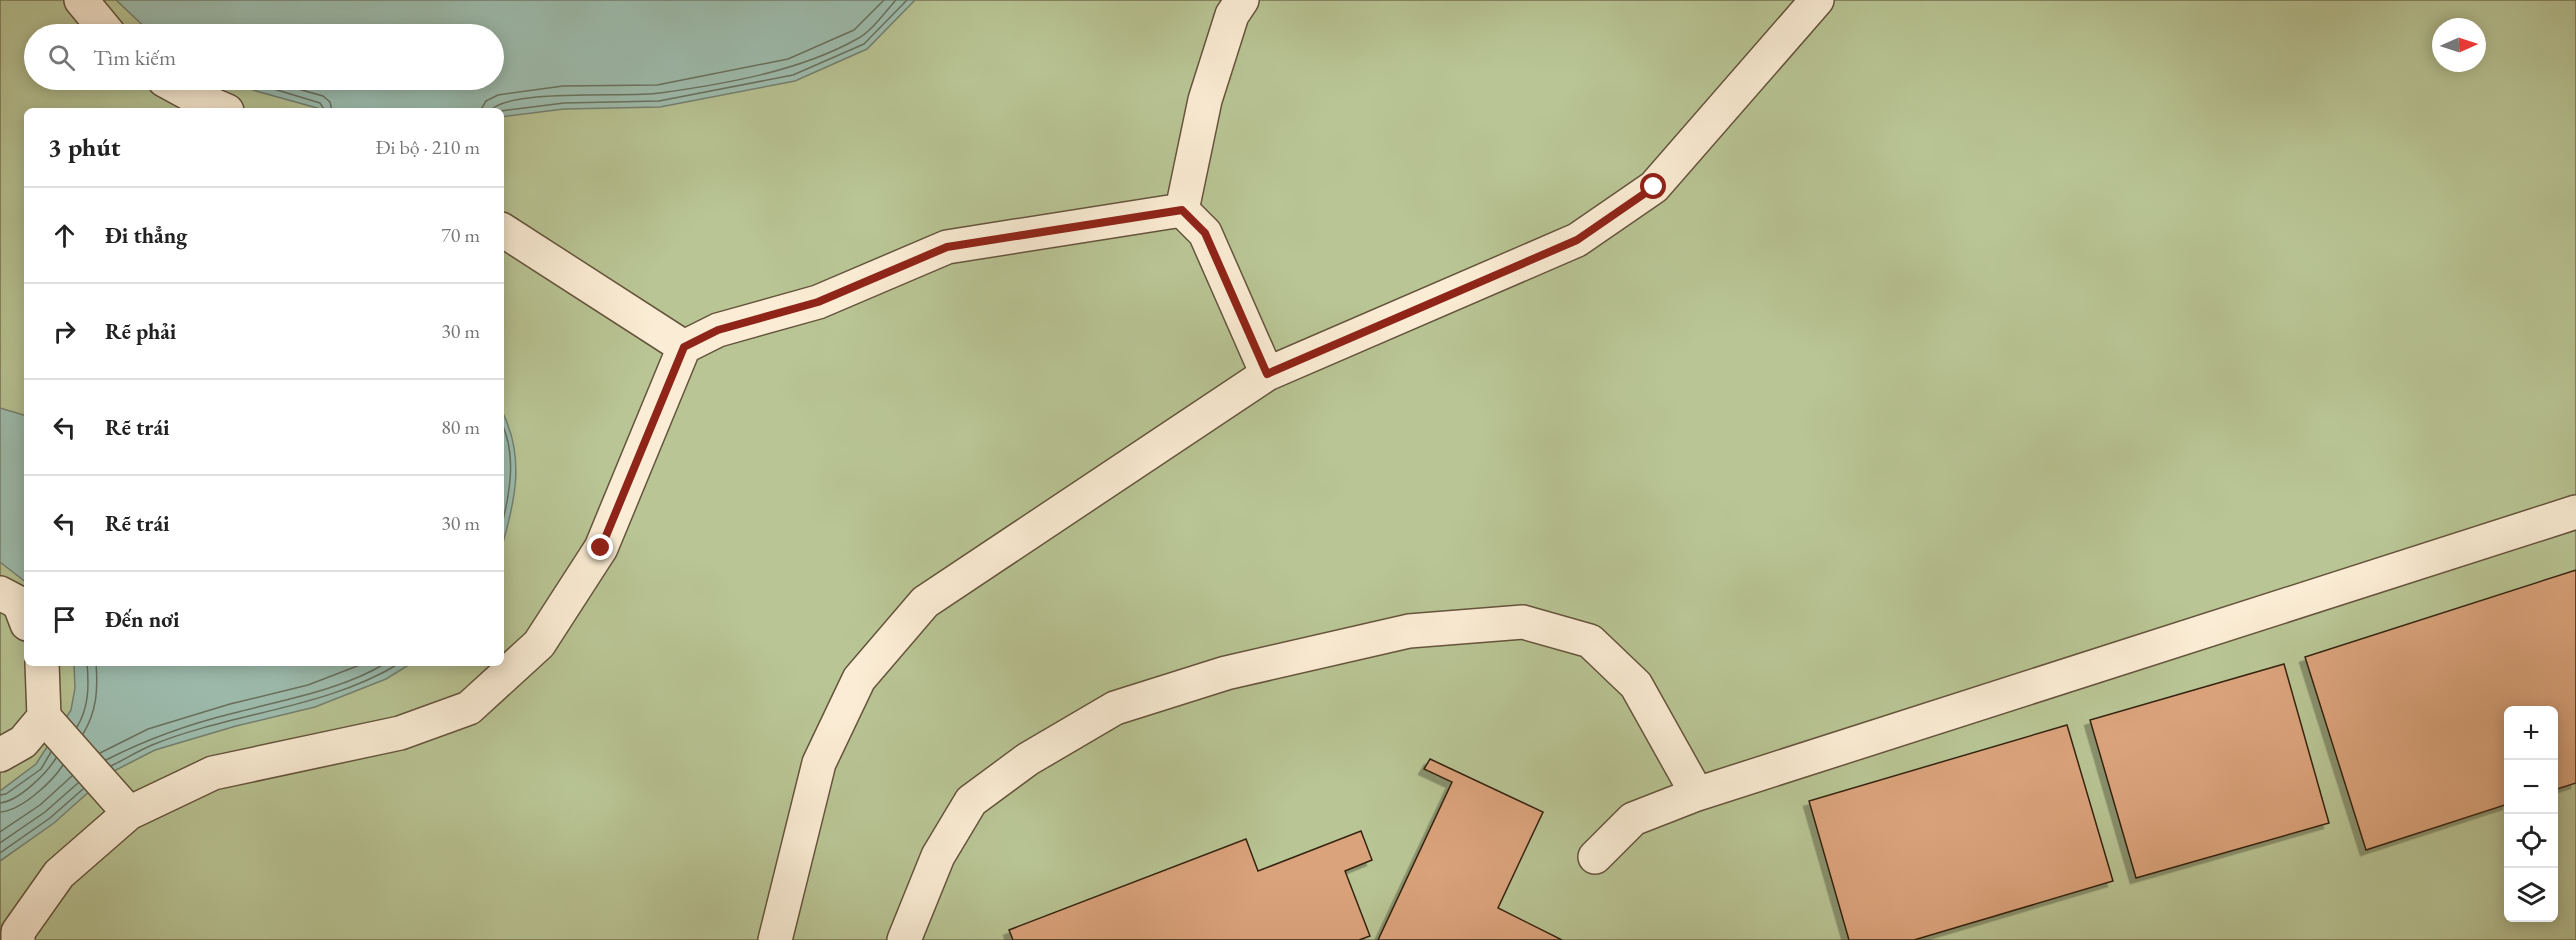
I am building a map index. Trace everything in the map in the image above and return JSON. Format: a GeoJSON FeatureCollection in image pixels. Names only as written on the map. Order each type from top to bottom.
{"type":"FeatureCollection","features":[{"type":"Feature","properties":{"kind":"lane"},"geometry":{"type":"LineString","coordinates":[[81,0],[101,24]]}},
{"type":"Feature","properties":{"kind":"lane"},"geometry":{"type":"LineString","coordinates":[[1182,210],[1205,100],[1232,15],[1242,0]]}},
{"type":"Feature","properties":{"kind":"lane"},"geometry":{"type":"LineString","coordinates":[[775,940],[819,764],[859,680],[925,602],[1267,374],[1577,240],[1654,187],[1817,0]]}},
{"type":"Feature","properties":{"kind":"lane"},"geometry":{"type":"LineString","coordinates":[[182,90],[220,108]]}},
{"type":"Feature","properties":{"kind":"lane"},"geometry":{"type":"LineString","coordinates":[[18,940],[18,932],[59,874],[129,813],[213,773],[400,733],[469,708],[539,644],[601,548],[684,347],[718,330],[818,302],[947,247],[1182,210]]}},
{"type":"Feature","properties":{"kind":"lane"},"geometry":{"type":"LineString","coordinates":[[1182,210],[1205,233],[1267,374]]}},
{"type":"Feature","properties":{"kind":"lane"},"geometry":{"type":"LineString","coordinates":[[504,231],[684,347]]}},
{"type":"Feature","properties":{"kind":"lane"},"geometry":{"type":"LineString","coordinates":[[1595,857],[1633,819],[1697,794],[2576,512]]}},
{"type":"Feature","properties":{"kind":"lane"},"geometry":{"type":"LineString","coordinates":[[0,593],[19,603],[24,616]]}},
{"type":"Feature","properties":{"kind":"lane"},"geometry":{"type":"LineString","coordinates":[[904,940],[938,856],[970,801],[1028,759],[1115,708],[1226,674],[1410,631],[1523,622],[1590,641],[1636,685],[1697,794]]}},
{"type":"Feature","properties":{"kind":"lane"},"geometry":{"type":"LineString","coordinates":[[42,666],[44,717],[129,813]]}},
{"type":"Feature","properties":{"kind":"lane"},"geometry":{"type":"LineString","coordinates":[[0,755],[23,742],[44,717]]}},
{"type":"Feature","properties":{"kind":"green space"},"geometry":{"type":"Polygon","coordinates":[[[0,0],[2576,0],[2576,940],[0,940],[0,0]]]}},
{"type":"Feature","properties":{"kind":"water"},"geometry":{"type":"Polygon","coordinates":[[[116,0],[915,0],[867,49],[795,81],[660,107],[564,109],[504,117],[504,108],[317,108],[253,90],[504,90],[504,24],[141,24],[116,0]]]}},
{"type":"Feature","properties":{"kind":"water"},"geometry":{"type":"Polygon","coordinates":[[[0,408],[24,415],[24,581],[0,562],[0,408]]]}},
{"type":"Feature","properties":{"kind":"water"},"geometry":{"type":"Polygon","coordinates":[[[504,416],[514,445],[516,462],[514,496],[504,538],[504,416]]]}},
{"type":"Feature","properties":{"kind":"water"},"geometry":{"type":"Polygon","coordinates":[[[74,666],[407,666],[386,679],[315,707],[236,726],[155,750],[110,773],[54,823],[0,861],[0,791],[36,764],[71,710],[75,688],[74,666]]]}},
{"type":"Feature","properties":{"kind":"building"},"geometry":{"type":"Polygon","coordinates":[[[2576,570],[2576,783],[2558,789],[2558,706],[2504,706],[2504,805],[2366,850],[2305,657],[2576,570]]]}},
{"type":"Feature","properties":{"kind":"building"},"geometry":{"type":"Polygon","coordinates":[[[2284,664],[2329,823],[2136,878],[2090,720],[2284,664]]]}},
{"type":"Feature","properties":{"kind":"building"},"geometry":{"type":"Polygon","coordinates":[[[2067,725],[2113,881],[1914,940],[1849,940],[1809,801],[2067,725]]]}},
{"type":"Feature","properties":{"kind":"building"},"geometry":{"type":"Polygon","coordinates":[[[1430,759],[1543,812],[1498,908],[1562,940],[1378,940],[1452,782],[1424,769],[1430,759]]]}},
{"type":"Feature","properties":{"kind":"building"},"geometry":{"type":"Polygon","coordinates":[[[1361,831],[1372,860],[1345,871],[1370,936],[1359,940],[1013,940],[1009,930],[1246,839],[1258,871],[1361,831]]]}},
{"type":"Feature","properties":{"kind":"route"},"geometry":{"type":"LineString","coordinates":[[601,548],[684,347],[718,330],[818,302],[947,247],[1182,210],[1205,233],[1267,374],[1577,240],[1654,187]]}}]}
